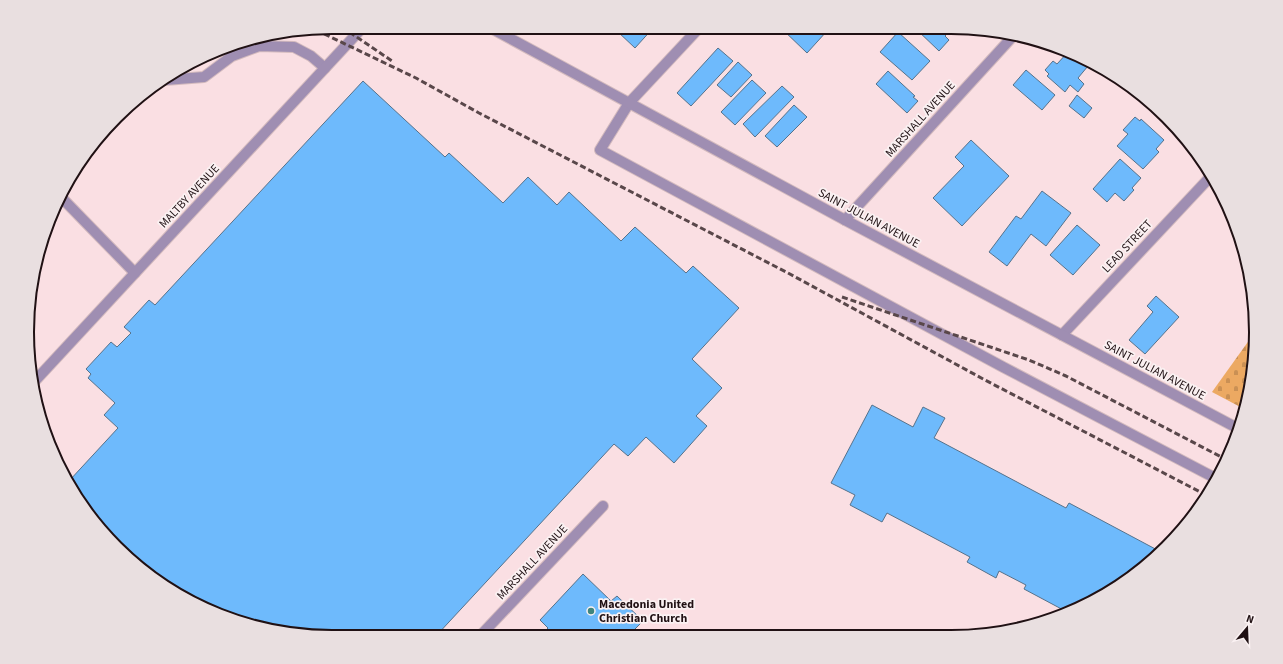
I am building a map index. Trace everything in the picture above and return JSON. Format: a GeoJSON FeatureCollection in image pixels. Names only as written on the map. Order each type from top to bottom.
{"type":"FeatureCollection","features":[{"type":"Feature","properties":{"kind":"street","name":"MALTBY AVENUE"},"geometry":{"type":"LineString","coordinates":[[38,378],[357,34]]}},
{"type":"Feature","properties":{"kind":"street","name":"SAINT JULIAN AVENUE"},"geometry":{"type":"LineString","coordinates":[[502,34],[845,220],[1234,426]]}},
{"type":"Feature","properties":{"kind":"street"},"geometry":{"type":"LineString","coordinates":[[694,34],[630,103],[600,150],[1003,367],[1212,476]]}},
{"type":"Feature","properties":{"kind":"street","name":"MARSHALL AVENUE"},"geometry":{"type":"LineString","coordinates":[[845,220],[1009,40]]}},
{"type":"Feature","properties":{"kind":"street"},"geometry":{"type":"LineString","coordinates":[[174,79],[204,77],[232,56],[259,46],[294,47],[311,56],[325,68]]}},
{"type":"Feature","properties":{"kind":"street","name":"LEAD STREET"},"geometry":{"type":"LineString","coordinates":[[1062,335],[1207,180]]}},
{"type":"Feature","properties":{"kind":"street"},"geometry":{"type":"LineString","coordinates":[[65,201],[135,273]]}},
{"type":"Feature","properties":{"kind":"street","name":"MARSHALL AVENUE"},"geometry":{"type":"LineString","coordinates":[[486,630],[603,506]]}},
{"type":"Feature","properties":{"kind":"green space"},"geometry":{"type":"Polygon","coordinates":[[[1249,341],[1246,371],[1240,407],[1212,392],[1249,341]]]}},
{"type":"Feature","properties":{"kind":"building"},"geometry":{"type":"Polygon","coordinates":[[[620,34],[648,34],[635,48],[620,34]]]}},
{"type":"Feature","properties":{"kind":"building"},"geometry":{"type":"Polygon","coordinates":[[[787,34],[824,34],[807,53],[787,34]]]}},
{"type":"Feature","properties":{"kind":"building"},"geometry":{"type":"Polygon","coordinates":[[[896,34],[900,34],[930,61],[912,80],[880,52],[896,34]]]}},
{"type":"Feature","properties":{"kind":"building"},"geometry":{"type":"Polygon","coordinates":[[[921,34],[947,34],[945,36],[949,40],[939,51],[921,34]]]}},
{"type":"Feature","properties":{"kind":"building"},"geometry":{"type":"Polygon","coordinates":[[[718,48],[733,61],[691,106],[677,93],[718,48]]]}},
{"type":"Feature","properties":{"kind":"building"},"geometry":{"type":"Polygon","coordinates":[[[1064,57],[1087,67],[1078,78],[1084,84],[1078,92],[1070,85],[1065,92],[1047,76],[1049,74],[1045,70],[1053,61],[1057,64],[1064,57]]]}},
{"type":"Feature","properties":{"kind":"building"},"geometry":{"type":"Polygon","coordinates":[[[738,62],[752,75],[731,97],[717,85],[738,62]]]}},
{"type":"Feature","properties":{"kind":"building"},"geometry":{"type":"Polygon","coordinates":[[[1026,70],[1055,95],[1042,110],[1013,85],[1026,70]]]}},
{"type":"Feature","properties":{"kind":"building"},"geometry":{"type":"Polygon","coordinates":[[[888,71],[915,96],[913,97],[918,101],[907,113],[876,84],[888,71]]]}},
{"type":"Feature","properties":{"kind":"building"},"geometry":{"type":"Polygon","coordinates":[[[752,80],[766,93],[735,125],[721,112],[752,80]]]}},
{"type":"Feature","properties":{"kind":"building"},"geometry":{"type":"Polygon","coordinates":[[[363,81],[445,157],[449,153],[503,203],[528,177],[557,205],[569,192],[621,241],[635,227],[686,273],[693,266],[739,308],[692,359],[722,388],[696,416],[707,426],[674,463],[646,437],[628,456],[614,444],[442,630],[332,630],[293,627],[255,620],[218,607],[183,590],[166,580],[121,543],[84,498],[74,481],[72,478],[118,428],[104,415],[115,403],[88,378],[91,374],[86,369],[111,342],[117,347],[131,333],[124,327],[149,300],[155,305],[363,81]]]}},
{"type":"Feature","properties":{"kind":"building"},"geometry":{"type":"Polygon","coordinates":[[[782,86],[794,97],[755,137],[743,124],[782,86]]]}},
{"type":"Feature","properties":{"kind":"building"},"geometry":{"type":"Polygon","coordinates":[[[1077,95],[1092,108],[1084,118],[1069,106],[1077,95]]]}},
{"type":"Feature","properties":{"kind":"building"},"geometry":{"type":"Polygon","coordinates":[[[794,105],[807,117],[777,147],[765,136],[794,105]]]}},
{"type":"Feature","properties":{"kind":"building"},"geometry":{"type":"Polygon","coordinates":[[[1135,117],[1140,121],[1141,119],[1164,140],[1156,149],[1159,152],[1143,169],[1117,146],[1128,134],[1123,130],[1135,117]]]}},
{"type":"Feature","properties":{"kind":"building"},"geometry":{"type":"Polygon","coordinates":[[[971,140],[1009,176],[962,226],[933,198],[964,166],[955,157],[971,140]]]}},
{"type":"Feature","properties":{"kind":"building"},"geometry":{"type":"Polygon","coordinates":[[[1120,159],[1141,178],[1132,188],[1134,190],[1124,201],[1115,193],[1107,202],[1093,189],[1120,159]]]}},
{"type":"Feature","properties":{"kind":"building"},"geometry":{"type":"Polygon","coordinates":[[[1042,191],[1071,213],[1046,246],[1031,234],[1007,266],[989,252],[1016,216],[1021,219],[1042,191]]]}},
{"type":"Feature","properties":{"kind":"building"},"geometry":{"type":"Polygon","coordinates":[[[1077,225],[1100,245],[1073,275],[1050,255],[1077,225]]]}},
{"type":"Feature","properties":{"kind":"building"},"geometry":{"type":"Polygon","coordinates":[[[1156,296],[1179,317],[1145,354],[1129,340],[1153,312],[1147,306],[1156,296]]]}},
{"type":"Feature","properties":{"kind":"building"},"geometry":{"type":"Polygon","coordinates":[[[872,405],[913,427],[923,407],[945,418],[934,438],[1066,508],[1069,503],[1155,549],[1117,580],[1083,599],[1061,609],[1024,589],[1026,585],[999,571],[996,578],[967,562],[970,557],[887,513],[882,522],[850,505],[855,495],[831,483],[872,405]]]}},
{"type":"Feature","properties":{"kind":"building","name":"Macedonia United Christian Church"},"geometry":{"type":"Polygon","coordinates":[[[583,574],[611,601],[617,596],[643,621],[634,630],[546,630],[548,628],[540,620],[583,574]]]}},
{"type":"Feature","properties":{"kind":"railway"},"geometry":{"type":"LineString","coordinates":[[325,34],[416,78],[479,113],[788,273],[985,380],[1202,493]]}},
{"type":"Feature","properties":{"kind":"railway"},"geometry":{"type":"LineString","coordinates":[[352,34],[392,61]]}},
{"type":"Feature","properties":{"kind":"railway"},"geometry":{"type":"LineString","coordinates":[[842,297],[1029,360],[1066,376],[1221,457]]}},
{"type":"Feature","properties":{"kind":"place","name":"Macedonia United Christian Church"},"geometry":{"type":"Point","coordinates":[591,611]}}]}
